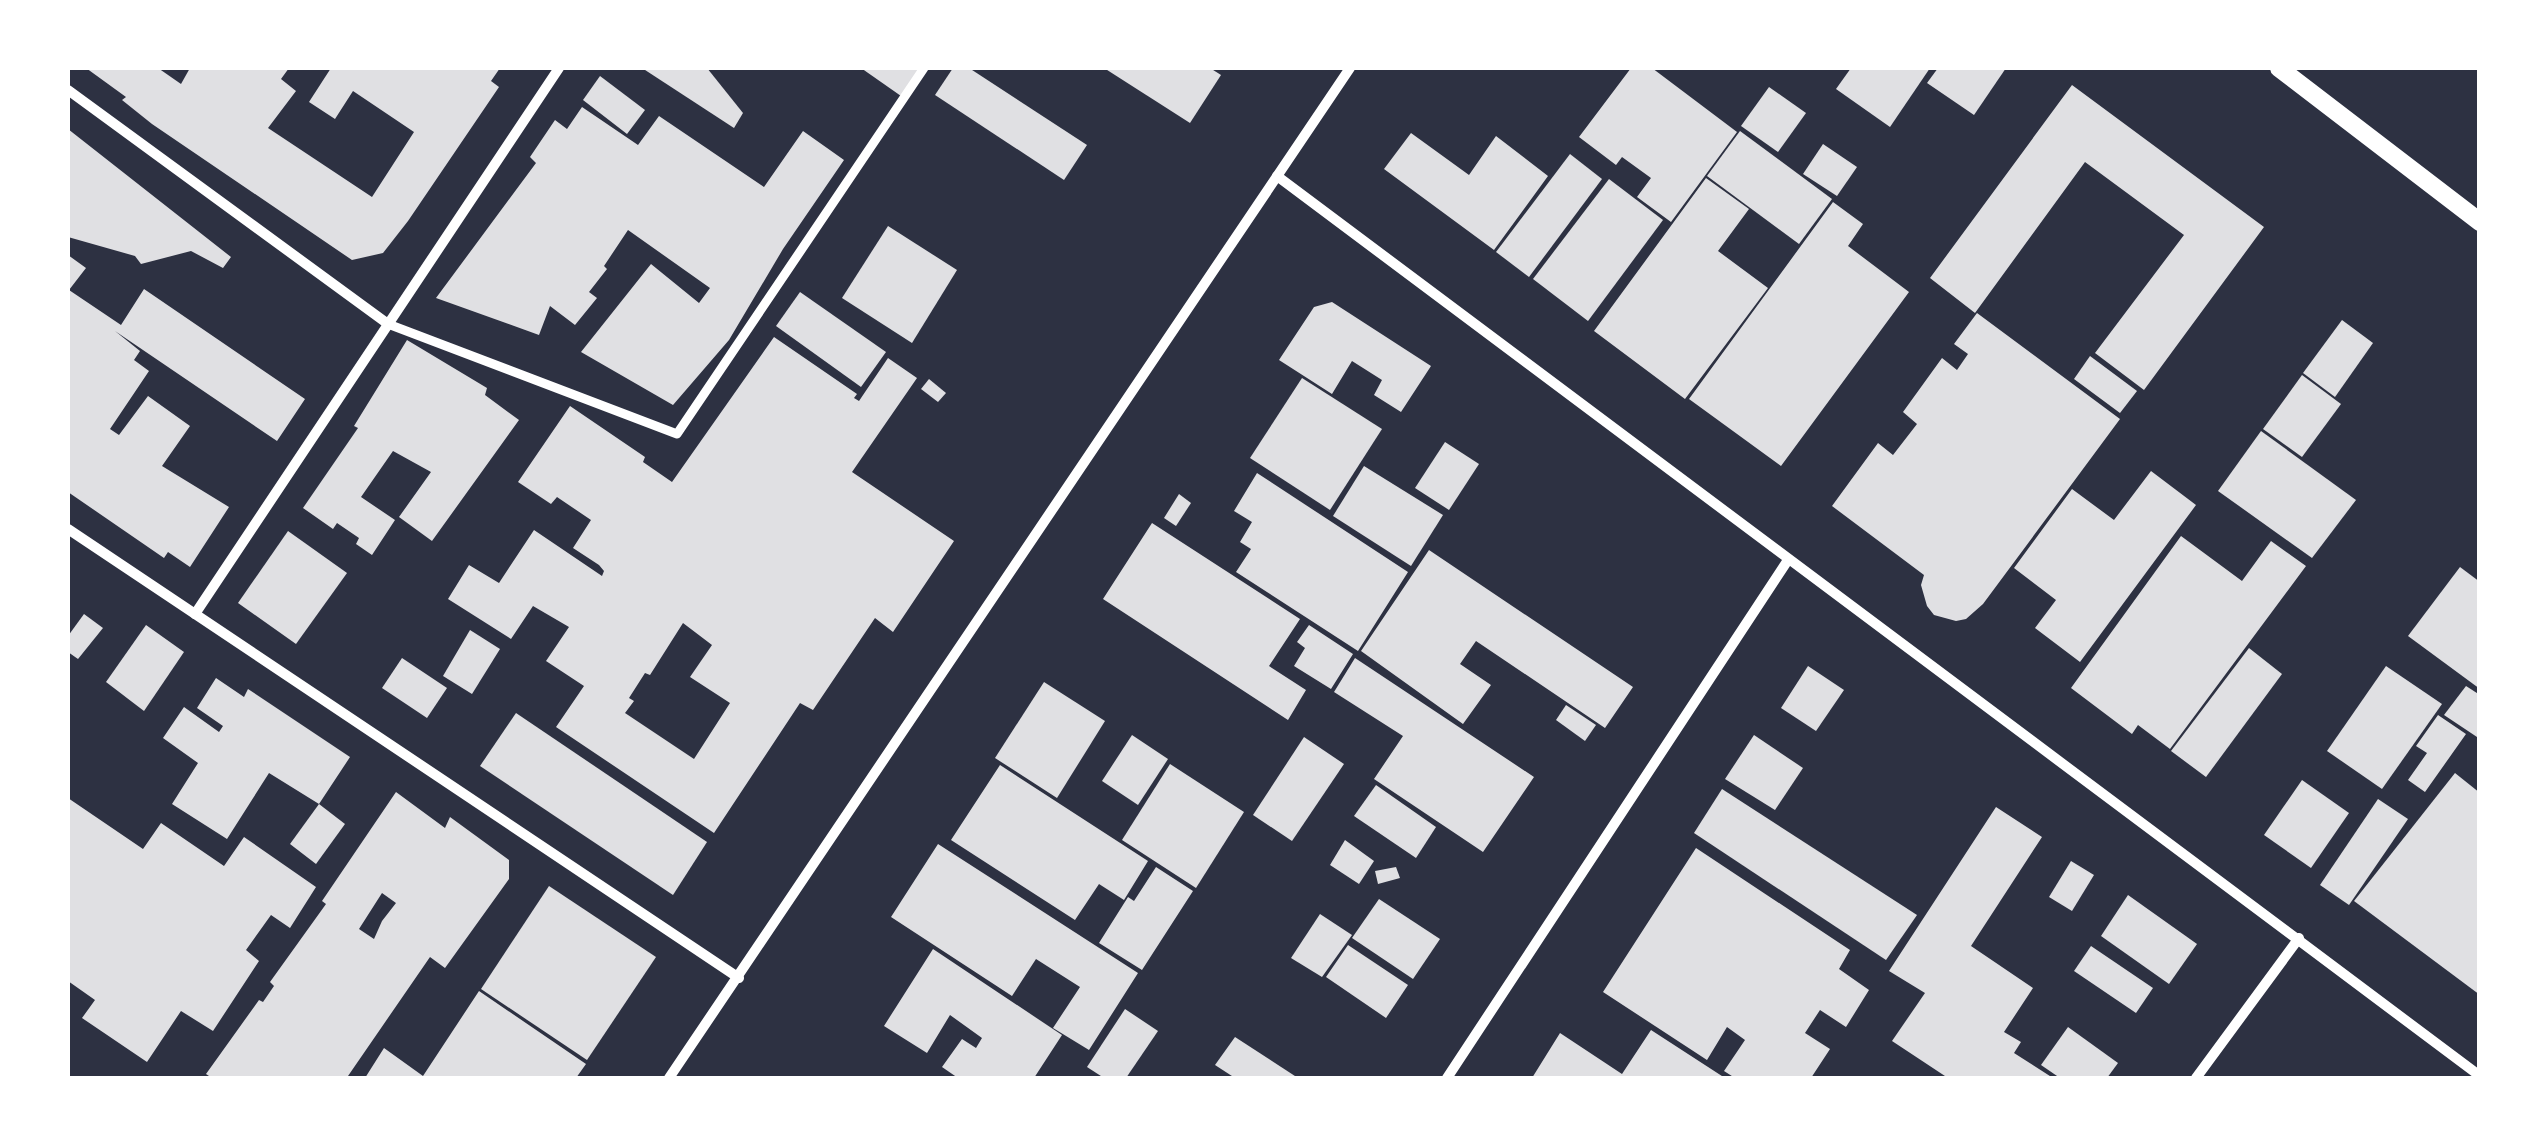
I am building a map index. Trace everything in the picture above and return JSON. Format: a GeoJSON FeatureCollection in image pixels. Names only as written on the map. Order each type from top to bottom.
{"type":"FeatureCollection","features":[{"type":"Feature","properties":{"kind":"street"},"geometry":{"type":"LineString","coordinates":[[195,614],[559,68]]}},
{"type":"Feature","properties":{"kind":"street"},"geometry":{"type":"LineString","coordinates":[[68,90],[388,324],[677,434],[924,68]]}},
{"type":"Feature","properties":{"kind":"street"},"geometry":{"type":"LineString","coordinates":[[669,1078],[1350,68]]}},
{"type":"Feature","properties":{"kind":"street"},"geometry":{"type":"LineString","coordinates":[[2279,68],[2480,222]]}},
{"type":"Feature","properties":{"kind":"street"},"geometry":{"type":"LineString","coordinates":[[1277,176],[2480,1076]]}},
{"type":"Feature","properties":{"kind":"street"},"geometry":{"type":"LineString","coordinates":[[68,529],[738,978]]}},
{"type":"Feature","properties":{"kind":"street"},"geometry":{"type":"LineString","coordinates":[[1447,1078],[1788,560]]}},
{"type":"Feature","properties":{"kind":"street"},"geometry":{"type":"LineString","coordinates":[[2196,1078],[2298,938]]}},
{"type":"Feature","properties":{"kind":"building"},"geometry":{"type":"Polygon","coordinates":[[[86,68],[158,68],[181,84],[190,68],[289,68],[281,79],[296,91],[268,128],[372,197],[414,132],[353,91],[335,119],[309,102],[331,68],[500,68],[491,81],[499,87],[408,221],[383,253],[352,260],[152,124],[122,100],[126,97],[86,68]]]}},
{"type":"Feature","properties":{"kind":"building"},"geometry":{"type":"Polygon","coordinates":[[[642,68],[707,68],[743,113],[734,128],[642,68]]]}},
{"type":"Feature","properties":{"kind":"building"},"geometry":{"type":"Polygon","coordinates":[[[861,68],[920,68],[901,96],[861,68]]]}},
{"type":"Feature","properties":{"kind":"building"},"geometry":{"type":"Polygon","coordinates":[[[953,68],[969,68],[1087,145],[1064,180],[935,95],[953,68]]]}},
{"type":"Feature","properties":{"kind":"building"},"geometry":{"type":"Polygon","coordinates":[[[1104,68],[1210,68],[1221,75],[1190,123],[1104,68]]]}},
{"type":"Feature","properties":{"kind":"building"},"geometry":{"type":"Polygon","coordinates":[[[1631,68],[1652,68],[1737,132],[1671,222],[1637,197],[1651,178],[1622,157],[1616,165],[1579,137],[1631,68]]]}},
{"type":"Feature","properties":{"kind":"building"},"geometry":{"type":"Polygon","coordinates":[[[1851,68],[1930,68],[1890,127],[1836,89],[1851,68]]]}},
{"type":"Feature","properties":{"kind":"building"},"geometry":{"type":"Polygon","coordinates":[[[1938,68],[2006,68],[1974,115],[1927,83],[1938,68]]]}},
{"type":"Feature","properties":{"kind":"building"},"geometry":{"type":"Polygon","coordinates":[[[600,76],[645,110],[627,134],[583,100],[600,76]]]}},
{"type":"Feature","properties":{"kind":"building"},"geometry":{"type":"Polygon","coordinates":[[[2072,85],[2264,227],[2144,390],[2095,353],[2184,235],[2085,162],[1975,313],[1930,278],[2072,85]]]}},
{"type":"Feature","properties":{"kind":"building"},"geometry":{"type":"Polygon","coordinates":[[[1769,87],[1806,113],[1778,152],[1741,126],[1769,87]]]}},
{"type":"Feature","properties":{"kind":"building"},"geometry":{"type":"Polygon","coordinates":[[[582,107],[638,145],[659,116],[764,187],[803,131],[844,160],[783,249],[729,340],[673,405],[581,352],[651,264],[699,303],[710,288],[628,230],[589,292],[597,298],[575,325],[550,306],[539,335],[436,298],[536,163],[530,157],[555,120],[567,129],[582,107]]]}},
{"type":"Feature","properties":{"kind":"building"},"geometry":{"type":"Polygon","coordinates":[[[68,129],[231,257],[223,268],[191,251],[141,264],[135,256],[68,237],[68,129]]]}},
{"type":"Feature","properties":{"kind":"building"},"geometry":{"type":"Polygon","coordinates":[[[1740,131],[1832,199],[1799,244],[1707,176],[1740,131]]]}},
{"type":"Feature","properties":{"kind":"building"},"geometry":{"type":"Polygon","coordinates":[[[1411,133],[1469,175],[1496,136],[1548,176],[1494,250],[1384,169],[1411,133]]]}},
{"type":"Feature","properties":{"kind":"building"},"geometry":{"type":"Polygon","coordinates":[[[1823,144],[1857,167],[1837,196],[1803,174],[1823,144]]]}},
{"type":"Feature","properties":{"kind":"building"},"geometry":{"type":"Polygon","coordinates":[[[1570,154],[1602,179],[1529,277],[1496,252],[1570,154]]]}},
{"type":"Feature","properties":{"kind":"building"},"geometry":{"type":"Polygon","coordinates":[[[1706,178],[1749,209],[1718,251],[1768,288],[1685,399],[1594,331],[1706,178]]]}},
{"type":"Feature","properties":{"kind":"building"},"geometry":{"type":"Polygon","coordinates":[[[1609,179],[1663,220],[1588,321],[1533,279],[1609,179]]]}},
{"type":"Feature","properties":{"kind":"building"},"geometry":{"type":"Polygon","coordinates":[[[1833,202],[1863,224],[1848,246],[1909,292],[1781,466],[1689,399],[1833,202]]]}},
{"type":"Feature","properties":{"kind":"building"},"geometry":{"type":"Polygon","coordinates":[[[888,226],[957,270],[912,343],[842,298],[888,226]]]}},
{"type":"Feature","properties":{"kind":"building"},"geometry":{"type":"Polygon","coordinates":[[[68,255],[86,268],[69,290],[121,325],[144,289],[305,399],[277,441],[115,331],[140,351],[134,360],[149,371],[110,429],[119,435],[148,396],[190,426],[162,466],[229,507],[190,567],[168,552],[164,558],[68,492],[68,255]]]}},
{"type":"Feature","properties":{"kind":"building"},"geometry":{"type":"Polygon","coordinates":[[[800,292],[886,352],[861,387],[776,326],[800,292]]]}},
{"type":"Feature","properties":{"kind":"building"},"geometry":{"type":"Polygon","coordinates":[[[1332,302],[1431,366],[1401,412],[1374,395],[1382,380],[1352,361],[1332,394],[1279,360],[1314,307],[1332,302]]]}},
{"type":"Feature","properties":{"kind":"building"},"geometry":{"type":"Polygon","coordinates":[[[1977,313],[2120,419],[1983,604],[1966,619],[1956,621],[1934,615],[1927,606],[1921,585],[1924,575],[1832,506],[1878,443],[1893,455],[1917,424],[1903,412],[1942,358],[1957,370],[1968,354],[1954,344],[1977,313]]]}},
{"type":"Feature","properties":{"kind":"building"},"geometry":{"type":"Polygon","coordinates":[[[2342,320],[2373,343],[2335,397],[2303,373],[2342,320]]]}},
{"type":"Feature","properties":{"kind":"building"},"geometry":{"type":"Polygon","coordinates":[[[774,337],[857,394],[854,398],[859,401],[888,358],[917,378],[852,472],[954,541],[893,632],[875,618],[813,710],[800,703],[714,833],[556,727],[584,686],[546,661],[569,627],[533,606],[511,639],[448,599],[469,565],[499,583],[534,530],[602,576],[604,571],[599,565],[573,548],[591,520],[557,497],[551,504],[518,482],[570,406],[645,457],[643,462],[672,482],[774,337]],[[683,623],[650,675],[645,673],[629,698],[634,701],[625,713],[694,759],[730,703],[690,677],[712,645],[683,623]]]}},
{"type":"Feature","properties":{"kind":"building"},"geometry":{"type":"Polygon","coordinates":[[[407,340],[487,388],[485,395],[519,420],[432,541],[399,517],[431,472],[393,451],[361,497],[395,520],[372,555],[356,544],[359,538],[337,523],[333,529],[303,508],[358,428],[354,426],[407,340]]]}},
{"type":"Feature","properties":{"kind":"building"},"geometry":{"type":"Polygon","coordinates":[[[2090,356],[2137,391],[2120,413],[2074,379],[2090,356]]]}},
{"type":"Feature","properties":{"kind":"building"},"geometry":{"type":"Polygon","coordinates":[[[2302,375],[2341,404],[2302,457],[2263,429],[2302,375]]]}},
{"type":"Feature","properties":{"kind":"building"},"geometry":{"type":"Polygon","coordinates":[[[1302,378],[1382,429],[1330,510],[1250,458],[1302,378]]]}},
{"type":"Feature","properties":{"kind":"building"},"geometry":{"type":"Polygon","coordinates":[[[929,379],[946,393],[938,402],[921,389],[929,379]]]}},
{"type":"Feature","properties":{"kind":"building"},"geometry":{"type":"Polygon","coordinates":[[[2261,431],[2356,500],[2312,558],[2218,491],[2261,431]]]}},
{"type":"Feature","properties":{"kind":"building"},"geometry":{"type":"Polygon","coordinates":[[[1445,442],[1479,464],[1449,510],[1415,488],[1445,442]]]}},
{"type":"Feature","properties":{"kind":"building"},"geometry":{"type":"Polygon","coordinates":[[[1364,466],[1443,515],[1411,566],[1333,516],[1364,466]]]}},
{"type":"Feature","properties":{"kind":"building"},"geometry":{"type":"Polygon","coordinates":[[[2151,471],[2196,505],[2080,662],[2035,628],[2056,600],[2014,568],[2072,489],[2114,520],[2151,471]]]}},
{"type":"Feature","properties":{"kind":"building"},"geometry":{"type":"Polygon","coordinates":[[[1257,473],[1408,572],[1358,651],[1236,572],[1251,549],[1240,542],[1252,522],[1234,511],[1257,473]]]}},
{"type":"Feature","properties":{"kind":"building"},"geometry":{"type":"Polygon","coordinates":[[[1179,494],[1191,503],[1176,526],[1164,518],[1179,494]]]}},
{"type":"Feature","properties":{"kind":"building"},"geometry":{"type":"Polygon","coordinates":[[[1152,523],[1300,619],[1269,666],[1306,690],[1288,720],[1103,599],[1152,523]]]}},
{"type":"Feature","properties":{"kind":"building"},"geometry":{"type":"Polygon","coordinates":[[[288,531],[347,573],[296,644],[238,603],[288,531]]]}},
{"type":"Feature","properties":{"kind":"building"},"geometry":{"type":"Polygon","coordinates":[[[2181,536],[2242,581],[2271,541],[2306,566],[2170,749],[2138,725],[2132,734],[2071,688],[2181,536]]]}},
{"type":"Feature","properties":{"kind":"building"},"geometry":{"type":"Polygon","coordinates":[[[1429,550],[1633,687],[1605,728],[1476,641],[1460,664],[1491,685],[1463,724],[1361,651],[1429,550]]]}},
{"type":"Feature","properties":{"kind":"building"},"geometry":{"type":"Polygon","coordinates":[[[2460,567],[2480,582],[2480,689],[2408,636],[2460,567]]]}},
{"type":"Feature","properties":{"kind":"building"},"geometry":{"type":"Polygon","coordinates":[[[84,614],[103,628],[78,659],[68,652],[68,636],[84,614]]]}},
{"type":"Feature","properties":{"kind":"building"},"geometry":{"type":"Polygon","coordinates":[[[146,625],[184,652],[144,711],[106,682],[146,625]]]}},
{"type":"Feature","properties":{"kind":"building"},"geometry":{"type":"Polygon","coordinates":[[[1309,625],[1353,654],[1331,689],[1294,666],[1305,648],[1297,642],[1309,625]]]}},
{"type":"Feature","properties":{"kind":"building"},"geometry":{"type":"Polygon","coordinates":[[[470,630],[500,649],[472,694],[443,676],[470,630]]]}},
{"type":"Feature","properties":{"kind":"building"},"geometry":{"type":"Polygon","coordinates":[[[2249,648],[2282,674],[2206,777],[2171,751],[2249,648]]]}},
{"type":"Feature","properties":{"kind":"building"},"geometry":{"type":"Polygon","coordinates":[[[402,658],[447,688],[427,718],[382,688],[402,658]]]}},
{"type":"Feature","properties":{"kind":"building"},"geometry":{"type":"Polygon","coordinates":[[[1355,658],[1534,777],[1483,852],[1374,779],[1403,736],[1334,692],[1355,658]]]}},
{"type":"Feature","properties":{"kind":"building"},"geometry":{"type":"Polygon","coordinates":[[[1808,666],[1844,690],[1816,731],[1781,708],[1808,666]]]}},
{"type":"Feature","properties":{"kind":"building"},"geometry":{"type":"Polygon","coordinates":[[[2386,666],[2442,704],[2382,789],[2327,751],[2386,666]]]}},
{"type":"Feature","properties":{"kind":"building"},"geometry":{"type":"Polygon","coordinates":[[[216,678],[244,697],[248,689],[350,757],[319,804],[269,773],[227,839],[172,804],[198,763],[163,738],[184,707],[219,732],[223,726],[197,708],[216,678]]]}},
{"type":"Feature","properties":{"kind":"building"},"geometry":{"type":"Polygon","coordinates":[[[1044,682],[1105,721],[1057,798],[995,758],[1044,682]]]}},
{"type":"Feature","properties":{"kind":"building"},"geometry":{"type":"Polygon","coordinates":[[[2466,686],[2480,695],[2480,739],[2444,715],[2466,686]]]}},
{"type":"Feature","properties":{"kind":"building"},"geometry":{"type":"Polygon","coordinates":[[[1566,705],[1596,725],[1585,741],[1556,720],[1566,705]]]}},
{"type":"Feature","properties":{"kind":"building"},"geometry":{"type":"Polygon","coordinates":[[[516,713],[707,842],[673,895],[480,766],[516,713]]]}},
{"type":"Feature","properties":{"kind":"building"},"geometry":{"type":"Polygon","coordinates":[[[2438,715],[2466,734],[2425,792],[2408,780],[2427,753],[2416,746],[2438,715]]]}},
{"type":"Feature","properties":{"kind":"building"},"geometry":{"type":"Polygon","coordinates":[[[1132,735],[1168,759],[1138,805],[1102,781],[1132,735]]]}},
{"type":"Feature","properties":{"kind":"building"},"geometry":{"type":"Polygon","coordinates":[[[1754,735],[1803,768],[1775,810],[1725,779],[1754,735]]]}},
{"type":"Feature","properties":{"kind":"building"},"geometry":{"type":"Polygon","coordinates":[[[1304,737],[1344,764],[1292,841],[1253,815],[1304,737]]]}},
{"type":"Feature","properties":{"kind":"building"},"geometry":{"type":"Polygon","coordinates":[[[1170,764],[1244,812],[1196,888],[1122,840],[1170,764]]]}},
{"type":"Feature","properties":{"kind":"building"},"geometry":{"type":"Polygon","coordinates":[[[1000,765],[1148,861],[1124,900],[1099,884],[1075,920],[951,840],[1000,765]]]}},
{"type":"Feature","properties":{"kind":"building"},"geometry":{"type":"Polygon","coordinates":[[[2455,773],[2480,793],[2480,995],[2354,901],[2455,773]]]}},
{"type":"Feature","properties":{"kind":"building"},"geometry":{"type":"Polygon","coordinates":[[[2302,780],[2349,813],[2311,868],[2264,835],[2302,780]]]}},
{"type":"Feature","properties":{"kind":"building"},"geometry":{"type":"Polygon","coordinates":[[[1376,785],[1436,827],[1416,858],[1354,816],[1376,785]]]}},
{"type":"Feature","properties":{"kind":"building"},"geometry":{"type":"Polygon","coordinates":[[[1722,789],[1917,915],[1886,960],[1694,833],[1722,789]]]}},
{"type":"Feature","properties":{"kind":"building"},"geometry":{"type":"Polygon","coordinates":[[[396,792],[445,828],[450,817],[509,860],[509,879],[445,968],[430,957],[348,1076],[353,1078],[212,1078],[206,1074],[259,1000],[263,1002],[274,986],[270,982],[326,904],[322,901],[396,792]],[[382,893],[359,929],[374,939],[396,903],[382,893]]]}},
{"type":"Feature","properties":{"kind":"building"},"geometry":{"type":"Polygon","coordinates":[[[68,798],[143,849],[161,823],[224,866],[244,837],[316,887],[290,928],[271,915],[246,950],[259,961],[213,1031],[181,1011],[147,1062],[82,1018],[95,1000],[68,981],[68,798]]]}},
{"type":"Feature","properties":{"kind":"building"},"geometry":{"type":"Polygon","coordinates":[[[2378,799],[2408,819],[2349,905],[2320,885],[2378,799]]]}},
{"type":"Feature","properties":{"kind":"building"},"geometry":{"type":"Polygon","coordinates":[[[319,804],[345,824],[316,864],[290,844],[319,804]]]}},
{"type":"Feature","properties":{"kind":"building"},"geometry":{"type":"Polygon","coordinates":[[[1996,807],[2042,837],[1971,946],[2033,988],[2004,1032],[2021,1042],[2014,1053],[2053,1078],[1948,1078],[1892,1041],[1925,993],[1889,971],[1996,807]]]}},
{"type":"Feature","properties":{"kind":"building"},"geometry":{"type":"Polygon","coordinates":[[[1345,840],[1374,861],[1359,884],[1330,865],[1345,840]]]}},
{"type":"Feature","properties":{"kind":"building"},"geometry":{"type":"Polygon","coordinates":[[[938,844],[1138,973],[1089,1050],[1053,1028],[1080,987],[1036,959],[1012,996],[891,917],[938,844]]]}},
{"type":"Feature","properties":{"kind":"building"},"geometry":{"type":"Polygon","coordinates":[[[1696,848],[1850,950],[1839,969],[1869,990],[1846,1027],[1820,1010],[1805,1033],[1830,1049],[1811,1078],[1735,1078],[1724,1071],[1745,1040],[1727,1027],[1707,1060],[1603,992],[1696,848]]]}},
{"type":"Feature","properties":{"kind":"building"},"geometry":{"type":"Polygon","coordinates":[[[2071,861],[2094,875],[2072,911],[2049,897],[2071,861]]]}},
{"type":"Feature","properties":{"kind":"building"},"geometry":{"type":"Polygon","coordinates":[[[1156,867],[1193,891],[1142,970],[1099,943],[1128,897],[1134,901],[1156,867]]]}},
{"type":"Feature","properties":{"kind":"building"},"geometry":{"type":"Polygon","coordinates":[[[1396,867],[1400,878],[1378,884],[1375,871],[1396,867]]]}},
{"type":"Feature","properties":{"kind":"building"},"geometry":{"type":"Polygon","coordinates":[[[549,886],[656,957],[587,1060],[481,989],[549,886]]]}},
{"type":"Feature","properties":{"kind":"building"},"geometry":{"type":"Polygon","coordinates":[[[2128,895],[2197,944],[2169,984],[2101,936],[2128,895]]]}},
{"type":"Feature","properties":{"kind":"building"},"geometry":{"type":"Polygon","coordinates":[[[1379,899],[1440,939],[1413,979],[1352,938],[1379,899]]]}},
{"type":"Feature","properties":{"kind":"building"},"geometry":{"type":"Polygon","coordinates":[[[1320,914],[1352,935],[1322,977],[1291,958],[1320,914]]]}},
{"type":"Feature","properties":{"kind":"building"},"geometry":{"type":"Polygon","coordinates":[[[1348,945],[1408,985],[1386,1018],[1326,977],[1348,945]]]}},
{"type":"Feature","properties":{"kind":"building"},"geometry":{"type":"Polygon","coordinates":[[[2091,946],[2153,988],[2136,1013],[2074,971],[2091,946]]]}},
{"type":"Feature","properties":{"kind":"building"},"geometry":{"type":"Polygon","coordinates":[[[933,949],[1062,1035],[1034,1078],[958,1078],[942,1067],[962,1039],[976,1048],[982,1038],[950,1015],[927,1053],[884,1026],[933,949]]]}},
{"type":"Feature","properties":{"kind":"building"},"geometry":{"type":"Polygon","coordinates":[[[479,991],[586,1064],[576,1078],[365,1078],[384,1048],[423,1076],[479,991]]]}},
{"type":"Feature","properties":{"kind":"building"},"geometry":{"type":"Polygon","coordinates":[[[1125,1009],[1158,1031],[1126,1078],[1104,1078],[1087,1067],[1125,1009]]]}},
{"type":"Feature","properties":{"kind":"building"},"geometry":{"type":"Polygon","coordinates":[[[2068,1027],[2118,1063],[2107,1078],[2060,1078],[2041,1065],[2068,1027]]]}},
{"type":"Feature","properties":{"kind":"building"},"geometry":{"type":"Polygon","coordinates":[[[1651,1030],[1725,1078],[1532,1078],[1560,1033],[1622,1074],[1651,1030]]]}},
{"type":"Feature","properties":{"kind":"building"},"geometry":{"type":"Polygon","coordinates":[[[1235,1037],[1298,1078],[1235,1078],[1215,1065],[1235,1037]]]}}]}
